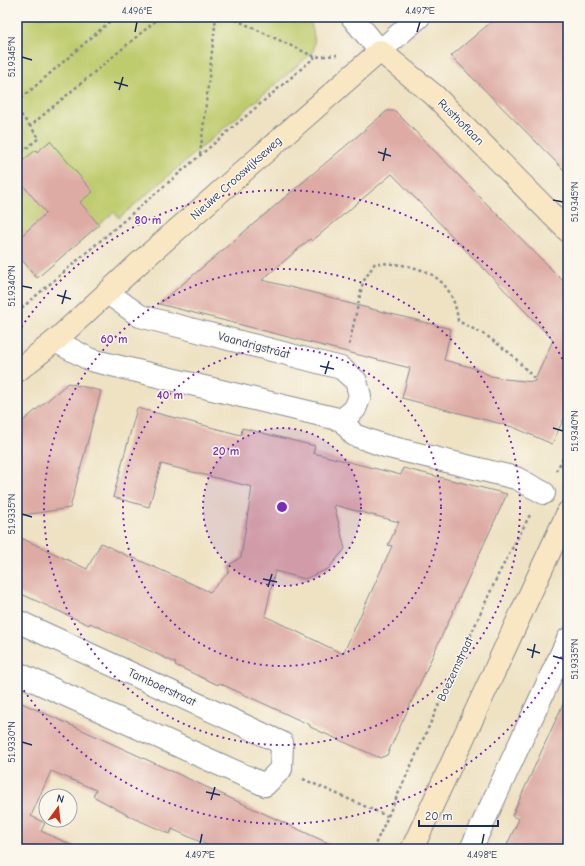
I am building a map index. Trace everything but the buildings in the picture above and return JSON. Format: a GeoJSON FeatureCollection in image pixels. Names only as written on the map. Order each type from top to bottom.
{"type":"FeatureCollection","features":[{"type":"Feature","properties":{"kind":"street","name":"Rusthoflaan"},"geometry":{"type":"LineString","coordinates":[[352,17],[380,51],[434,95],[568,231]]}},
{"type":"Feature","properties":{"kind":"street","name":"Nieuwe Crooswijkseweg"},"geometry":{"type":"LineString","coordinates":[[17,372],[56,341],[138,264],[419,17]]}},
{"type":"Feature","properties":{"kind":"street","name":"Vaandrigstraat"},"geometry":{"type":"LineString","coordinates":[[108,293],[140,316],[342,368],[356,381],[360,396],[355,409],[342,420]]}},
{"type":"Feature","properties":{"kind":"street"},"geometry":{"type":"LineString","coordinates":[[56,341],[91,360],[342,420],[354,435],[385,446],[516,478],[544,493]]}},
{"type":"Feature","properties":{"kind":"street"},"geometry":{"type":"LineString","coordinates":[[412,849],[568,512]]}},
{"type":"Feature","properties":{"kind":"street","name":"Tamboerstraat"},"geometry":{"type":"LineString","coordinates":[[17,621],[282,743],[281,769]]}},
{"type":"Feature","properties":{"kind":"street"},"geometry":{"type":"LineString","coordinates":[[471,849],[568,639]]}},
{"type":"Feature","properties":{"kind":"street"},"geometry":{"type":"LineString","coordinates":[[17,673],[265,786],[281,769]]}},
{"type":"Feature","properties":{"kind":"path"},"geometry":{"type":"LineString","coordinates":[[17,102],[115,17]]}},
{"type":"Feature","properties":{"kind":"path"},"geometry":{"type":"LineString","coordinates":[[30,126],[159,18],[158,17]]}},
{"type":"Feature","properties":{"kind":"path"},"geometry":{"type":"LineString","coordinates":[[200,156],[216,17]]}},
{"type":"Feature","properties":{"kind":"path"},"geometry":{"type":"LineString","coordinates":[[230,17],[315,57],[380,51]]}},
{"type":"Feature","properties":{"kind":"path"},"geometry":{"type":"LineString","coordinates":[[17,312],[315,57]]}},
{"type":"Feature","properties":{"kind":"path"},"geometry":{"type":"LineString","coordinates":[[17,110],[39,138],[17,156]]}},
{"type":"Feature","properties":{"kind":"path"},"geometry":{"type":"LineString","coordinates":[[342,368],[348,352],[363,282],[375,263],[397,264],[425,270],[447,286],[457,309],[458,321],[486,336],[511,354],[535,379]]}},
{"type":"Feature","properties":{"kind":"path","name":"Boezemstraat"},"geometry":{"type":"LineString","coordinates":[[373,849],[498,575],[534,506],[544,493]]}},
{"type":"Feature","properties":{"kind":"path"},"geometry":{"type":"LineString","coordinates":[[281,769],[387,816]]}},
{"type":"Feature","properties":{"kind":"green space"},"geometry":{"type":"Polygon","coordinates":[[[17,17],[309,17],[314,35],[314,49],[312,53],[119,218],[114,212],[37,278],[21,258],[17,260],[17,17]]]}}]}
